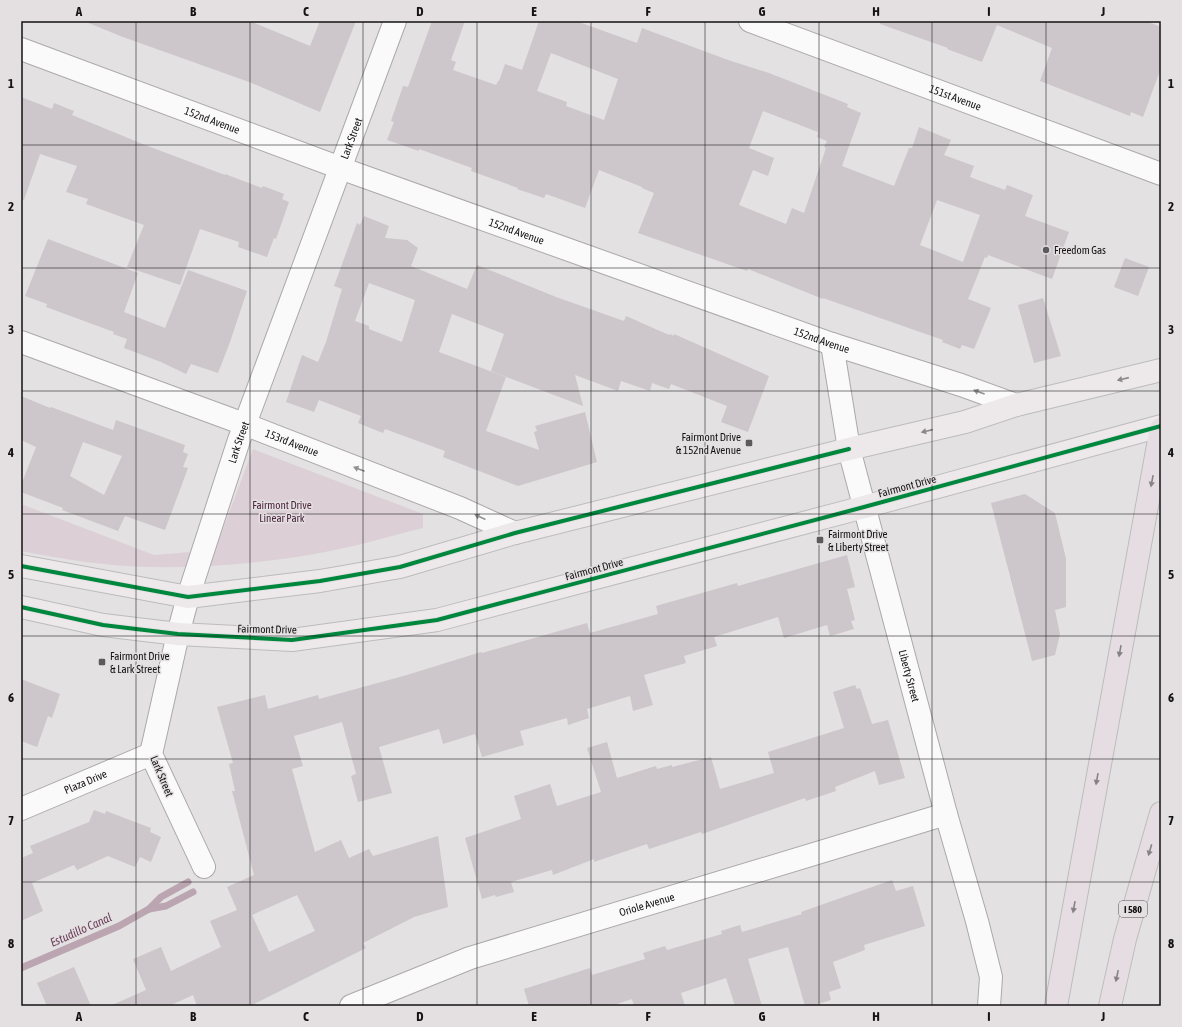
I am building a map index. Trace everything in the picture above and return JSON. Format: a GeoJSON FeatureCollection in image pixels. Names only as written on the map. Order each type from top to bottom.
{"type":"FeatureCollection","features":[{"type":"Feature","properties":{"kind":"highway"},"geometry":{"type":"LineString","coordinates":[[1056,1006],[1161,429]]}},
{"type":"Feature","properties":{"kind":"highway","name":"I 580"},"geometry":{"type":"LineString","coordinates":[[1110,1006],[1125,939],[1161,812]]}},
{"type":"Feature","properties":{"kind":"main road"},"geometry":{"type":"LineString","coordinates":[[21,566],[188,597],[320,581],[400,566],[515,532],[849,449],[965,422],[1016,405],[1161,370]]}},
{"type":"Feature","properties":{"kind":"main road","name":"Fairmont Drive"},"geometry":{"type":"LineString","coordinates":[[21,607],[103,625],[178,634],[292,640],[437,620],[864,507],[1161,426]]}},
{"type":"Feature","properties":{"kind":"street","name":"Lark Street"},"geometry":{"type":"LineString","coordinates":[[204,867],[151,754],[178,634],[188,597],[244,424],[395,21]]}},
{"type":"Feature","properties":{"kind":"street","name":"151st Avenue"},"geometry":{"type":"LineString","coordinates":[[750,21],[1161,174]]}},
{"type":"Feature","properties":{"kind":"street","name":"152nd Avenue"},"geometry":{"type":"LineString","coordinates":[[21,49],[339,168],[832,344],[961,385],[1016,405]]}},
{"type":"Feature","properties":{"kind":"street","name":"153rd Avenue"},"geometry":{"type":"LineString","coordinates":[[21,342],[244,424],[460,508],[515,532]]}},
{"type":"Feature","properties":{"kind":"street","name":"Liberty Street"},"geometry":{"type":"LineString","coordinates":[[832,344],[849,449],[991,977],[989,1006]]}},
{"type":"Feature","properties":{"kind":"street","name":"Plaza Drive"},"geometry":{"type":"LineString","coordinates":[[21,809],[151,754]]}},
{"type":"Feature","properties":{"kind":"street","name":"Oriole Avenue"},"geometry":{"type":"LineString","coordinates":[[351,1006],[470,958],[946,814]]}},
{"type":"Feature","properties":{"kind":"green space","name":"Fairmont Drive Linear Park"},"geometry":{"type":"Polygon","coordinates":[[[253,449],[423,514],[423,528],[325,552],[259,562],[214,566],[147,567],[99,564],[21,551],[21,504],[154,555],[215,550],[253,449]]]}},
{"type":"Feature","properties":{"kind":"building"},"geometry":{"type":"Polygon","coordinates":[[[86,21],[250,21],[310,46],[320,21],[356,21],[320,112],[249,82],[123,37],[86,21]]]}},
{"type":"Feature","properties":{"kind":"building"},"geometry":{"type":"Polygon","coordinates":[[[432,21],[465,21],[451,60],[456,62],[453,70],[496,85],[505,64],[522,70],[539,21],[576,21],[637,43],[642,28],[728,60],[769,73],[848,104],[847,107],[861,113],[842,166],[894,186],[909,148],[912,148],[919,127],[951,140],[944,155],[974,166],[970,177],[1005,190],[1007,185],[1033,195],[1025,216],[1069,232],[1052,279],[988,255],[987,258],[985,257],[968,299],[991,308],[974,349],[962,345],[960,349],[942,342],[943,340],[823,299],[748,269],[747,271],[638,233],[654,193],[599,170],[585,208],[546,194],[544,198],[517,189],[518,188],[471,171],[472,168],[419,149],[419,151],[387,140],[394,122],[391,121],[403,86],[408,87],[432,21]],[[551,53],[537,91],[567,102],[566,106],[604,120],[618,79],[551,53]],[[763,111],[749,148],[774,158],[768,176],[753,170],[739,205],[786,224],[792,208],[804,213],[827,141],[817,137],[818,132],[763,111]],[[937,200],[920,245],[963,262],[980,215],[937,200]]]}},
{"type":"Feature","properties":{"kind":"building"},"geometry":{"type":"Polygon","coordinates":[[[880,21],[1146,21],[1161,27],[1161,68],[1143,117],[1131,112],[1130,116],[1040,81],[1052,48],[997,25],[982,62],[947,49],[948,48],[880,24],[880,21]]]}},
{"type":"Feature","properties":{"kind":"building"},"geometry":{"type":"Polygon","coordinates":[[[21,97],[52,109],[54,103],[74,111],[72,115],[145,145],[225,175],[284,194],[282,199],[289,202],[276,239],[274,238],[267,257],[238,247],[239,242],[200,229],[180,285],[127,267],[144,225],[86,204],[88,199],[66,192],[77,166],[40,154],[24,200],[21,199],[21,97]]]}},
{"type":"Feature","properties":{"kind":"building"},"geometry":{"type":"Polygon","coordinates":[[[364,216],[389,226],[385,238],[407,240],[418,248],[411,266],[467,289],[477,265],[556,297],[624,321],[626,316],[669,335],[674,336],[674,334],[769,376],[748,432],[721,422],[727,406],[671,384],[669,389],[652,383],[650,391],[621,381],[618,391],[575,375],[583,406],[491,371],[504,334],[452,314],[439,352],[506,377],[486,431],[539,450],[534,432],[537,431],[535,426],[585,412],[597,462],[518,486],[443,457],[445,451],[385,429],[383,433],[358,423],[361,416],[319,400],[314,412],[286,402],[302,355],[318,362],[326,342],[342,289],[334,286],[357,223],[360,225],[364,216]],[[369,283],[355,321],[369,326],[369,329],[402,342],[415,300],[369,283]]]}},
{"type":"Feature","properties":{"kind":"building"},"geometry":{"type":"Polygon","coordinates":[[[48,239],[138,273],[124,312],[165,328],[188,270],[247,291],[218,373],[191,364],[186,374],[161,362],[124,348],[127,339],[113,334],[114,332],[46,307],[47,304],[25,296],[48,239]]]}},
{"type":"Feature","properties":{"kind":"building"},"geometry":{"type":"Polygon","coordinates":[[[1125,258],[1149,267],[1138,296],[1114,287],[1125,258]]]}},
{"type":"Feature","properties":{"kind":"building"},"geometry":{"type":"Polygon","coordinates":[[[1043,298],[1061,356],[1034,363],[1018,305],[1043,298]]]}},
{"type":"Feature","properties":{"kind":"building"},"geometry":{"type":"Polygon","coordinates":[[[21,396],[50,408],[51,407],[113,430],[116,420],[185,445],[183,452],[188,454],[183,467],[188,468],[165,530],[125,516],[118,531],[62,510],[63,508],[21,492],[21,485],[36,447],[21,440],[21,396]],[[83,442],[70,476],[104,495],[122,456],[83,442]]]}},
{"type":"Feature","properties":{"kind":"building"},"geometry":{"type":"Polygon","coordinates":[[[1025,494],[1055,513],[1066,559],[1066,607],[1055,610],[1060,634],[1055,655],[1032,661],[991,503],[1025,494]]]}},
{"type":"Feature","properties":{"kind":"building"},"geometry":{"type":"Polygon","coordinates":[[[847,555],[855,587],[847,589],[855,620],[851,621],[854,629],[830,636],[827,625],[784,638],[778,617],[714,637],[717,646],[684,656],[686,663],[644,675],[653,705],[633,711],[630,696],[587,709],[589,718],[568,725],[567,718],[520,731],[524,745],[482,757],[475,734],[443,744],[439,729],[379,747],[392,793],[358,802],[351,776],[356,774],[342,722],[294,736],[303,766],[292,769],[315,852],[341,840],[349,858],[369,849],[373,856],[438,836],[448,907],[414,917],[363,943],[366,948],[250,1006],[197,1006],[193,995],[169,1006],[110,1006],[146,990],[133,959],[161,947],[171,971],[221,947],[210,921],[237,910],[227,887],[254,875],[232,791],[235,791],[229,764],[233,763],[217,707],[265,695],[268,709],[318,695],[319,699],[587,623],[590,633],[658,614],[656,606],[737,583],[738,586],[847,555]],[[297,895],[252,915],[269,952],[315,931],[297,895]]]}},
{"type":"Feature","properties":{"kind":"building"},"geometry":{"type":"Polygon","coordinates":[[[21,679],[60,694],[52,718],[48,716],[37,747],[21,741],[21,679]]]}},
{"type":"Feature","properties":{"kind":"building"},"geometry":{"type":"Polygon","coordinates":[[[855,685],[857,689],[860,688],[872,724],[888,720],[905,778],[879,785],[875,771],[835,787],[836,791],[806,801],[805,798],[702,834],[701,832],[649,849],[647,844],[594,862],[594,859],[553,875],[552,870],[511,882],[514,892],[482,899],[465,838],[521,819],[514,796],[550,784],[557,806],[601,792],[587,748],[607,742],[617,778],[656,766],[657,769],[672,765],[672,767],[711,757],[720,789],[774,773],[768,752],[844,728],[833,692],[855,685]]]}},
{"type":"Feature","properties":{"kind":"building"},"geometry":{"type":"Polygon","coordinates":[[[94,810],[105,814],[106,811],[151,828],[150,832],[161,837],[151,862],[140,857],[135,867],[108,856],[77,870],[74,865],[32,883],[43,911],[21,921],[21,858],[33,853],[30,846],[89,822],[94,810]]]}},
{"type":"Feature","properties":{"kind":"building"},"geometry":{"type":"Polygon","coordinates":[[[892,880],[896,891],[913,886],[925,926],[864,945],[865,950],[833,962],[841,988],[829,992],[831,1000],[812,1006],[805,1006],[788,947],[748,959],[762,1006],[735,1006],[726,978],[681,993],[685,1006],[634,1006],[632,999],[611,1006],[529,1006],[524,989],[590,968],[592,975],[645,959],[643,953],[665,946],[667,950],[722,934],[721,931],[740,925],[742,932],[802,914],[801,912],[892,880]]]}},
{"type":"Feature","properties":{"kind":"building"},"geometry":{"type":"Polygon","coordinates":[[[74,967],[91,1006],[47,1006],[37,983],[74,967]]]}},
{"type":"Feature","properties":{"kind":"waterway","name":"Estudillo Canal"},"geometry":{"type":"LineString","coordinates":[[149,909],[161,897],[188,882]]}},
{"type":"Feature","properties":{"kind":"waterway","name":"Estudillo Canal"},"geometry":{"type":"LineString","coordinates":[[21,968],[119,926],[149,909],[166,906],[193,892]]}},
{"type":"Feature","properties":{"kind":"cycle path"},"geometry":{"type":"LineString","coordinates":[[21,607],[103,625],[178,634],[292,640],[437,620],[864,507],[1161,426]]}},
{"type":"Feature","properties":{"kind":"cycle path"},"geometry":{"type":"LineString","coordinates":[[21,566],[188,597],[320,581],[400,567],[515,533],[849,449]]}},
{"type":"Feature","properties":{"kind":"place","name":"Freedom Gas"},"geometry":{"type":"Point","coordinates":[1046,250]}},
{"type":"Feature","properties":{"kind":"place","name":"Fairmont Drive & 152nd Avenue"},"geometry":{"type":"Point","coordinates":[749,443]}},
{"type":"Feature","properties":{"kind":"place","name":"Fairmont Drive & Liberty Street"},"geometry":{"type":"Point","coordinates":[820,540]}},
{"type":"Feature","properties":{"kind":"place","name":"Fairmont Drive & Lark Street"},"geometry":{"type":"Point","coordinates":[102,662]}}]}
